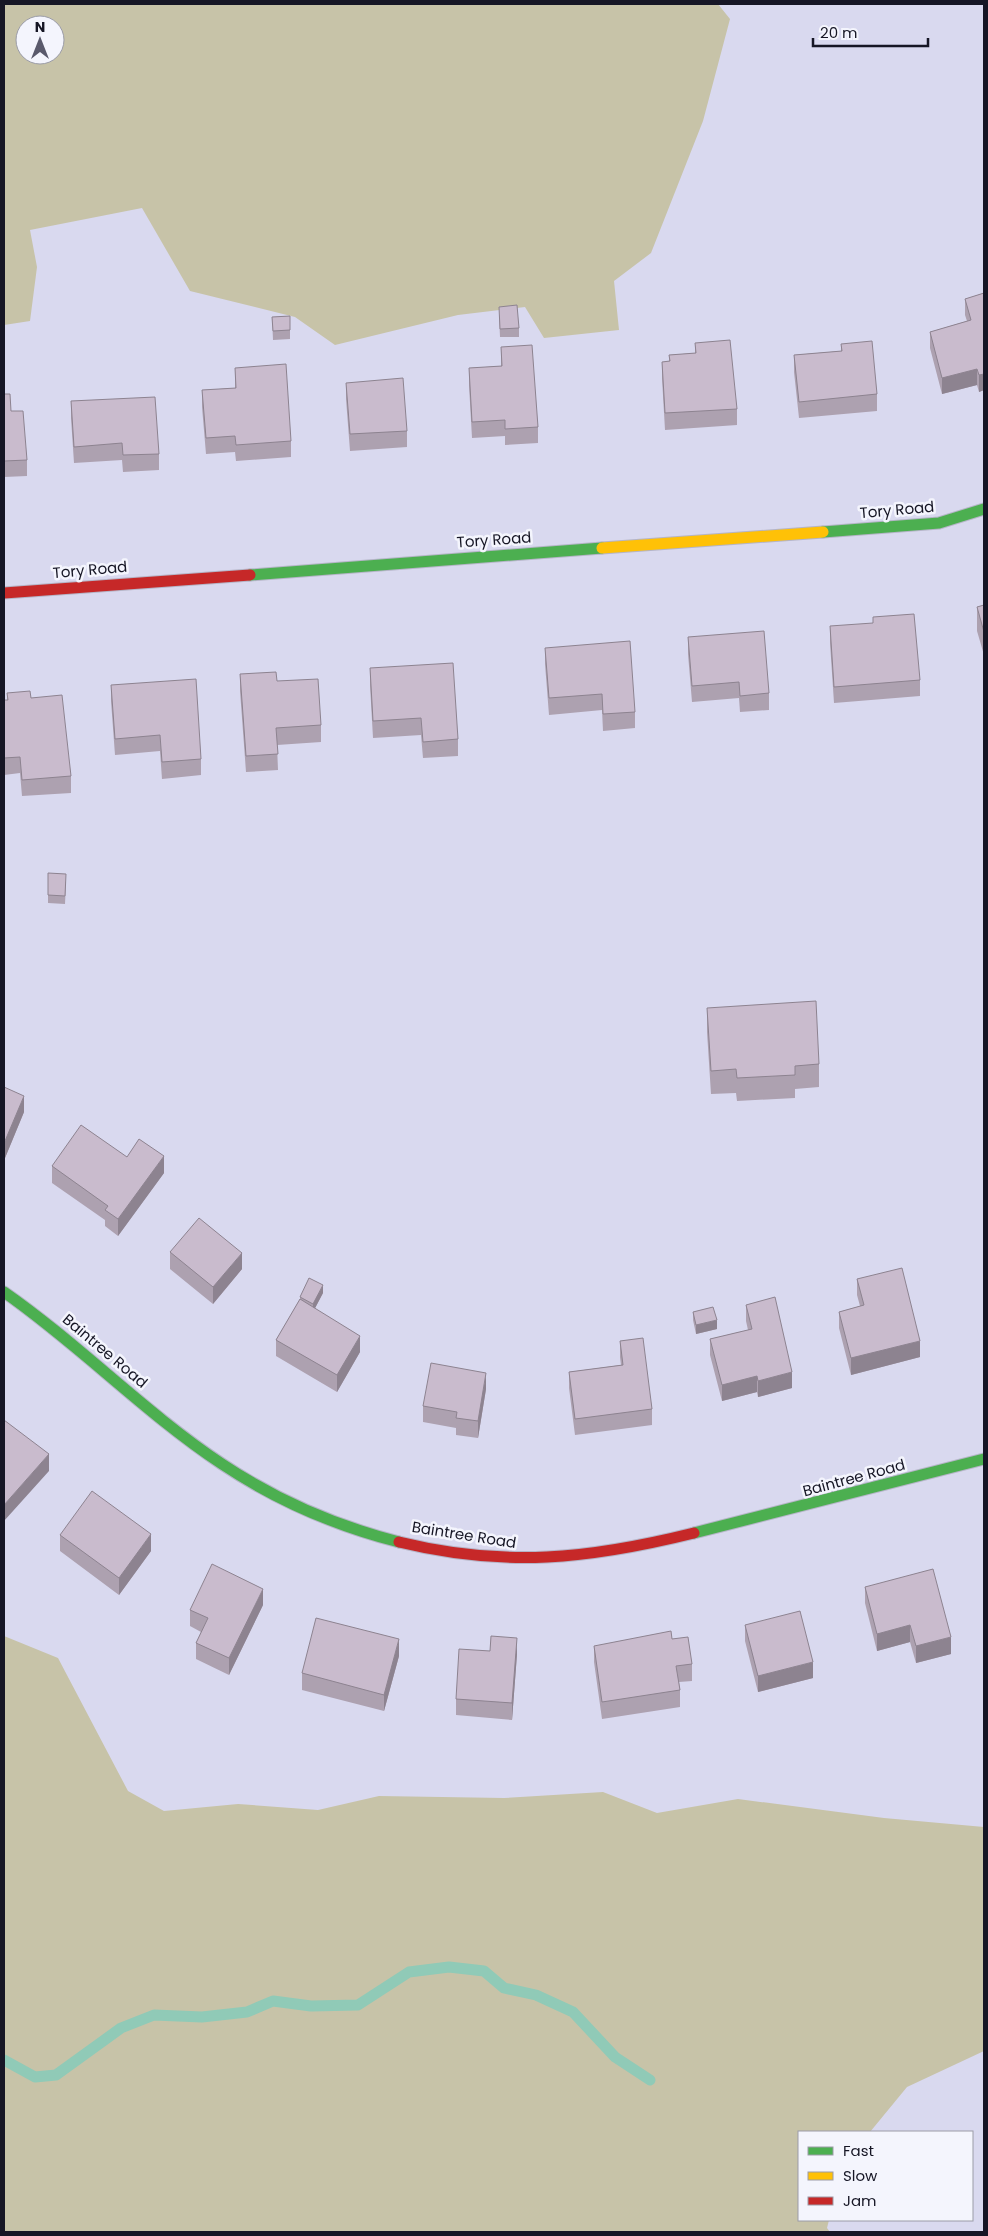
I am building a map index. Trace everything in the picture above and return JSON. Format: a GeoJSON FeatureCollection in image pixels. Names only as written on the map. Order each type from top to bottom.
{"type":"FeatureCollection","features":[{"type":"Feature","properties":{"kind":"street","name":"Tory Road"},"geometry":{"type":"LineString","coordinates":[[4,593],[939,523],[984,509]]}},
{"type":"Feature","properties":{"kind":"street","name":"Baintree Road"},"geometry":{"type":"LineString","coordinates":[[4,1292],[52,1326],[211,1456],[254,1484],[293,1506],[334,1522],[433,1548],[519,1559],[573,1556],[626,1549],[752,1520],[984,1459]]}},
{"type":"Feature","properties":{"kind":"shaded area"},"geometry":{"type":"Polygon","coordinates":[[[4,4],[718,4],[730,19],[703,121],[651,253],[614,281],[619,330],[544,338],[525,307],[458,315],[335,345],[295,317],[190,291],[142,208],[30,230],[37,267],[30,321],[4,325],[4,4]]]}},
{"type":"Feature","properties":{"kind":"shaded area"},"geometry":{"type":"Polygon","coordinates":[[[4,1636],[58,1658],[128,1791],[164,1811],[238,1804],[318,1810],[379,1796],[504,1798],[603,1792],[657,1813],[738,1799],[884,1818],[984,1827],[984,2051],[907,2087],[871,2131],[798,2131],[798,2221],[829,2221],[827,2228],[830,2232],[4,2232],[4,1636]]]}},
{"type":"Feature","properties":{"kind":"building"},"geometry":{"type":"Polygon","coordinates":[[[984,293],[984,374],[979,375],[977,369],[942,378],[930,332],[971,320],[965,299],[984,293]]]}},
{"type":"Feature","properties":{"kind":"building"},"geometry":{"type":"Polygon","coordinates":[[[517,305],[519,328],[500,329],[499,307],[517,305]]]}},
{"type":"Feature","properties":{"kind":"building"},"geometry":{"type":"Polygon","coordinates":[[[290,316],[290,330],[273,331],[272,317],[290,316]]]}},
{"type":"Feature","properties":{"kind":"building"},"geometry":{"type":"Polygon","coordinates":[[[730,340],[737,409],[665,413],[662,362],[670,361],[669,355],[696,353],[695,343],[730,340]]]}},
{"type":"Feature","properties":{"kind":"building"},"geometry":{"type":"Polygon","coordinates":[[[872,341],[877,394],[799,402],[794,355],[842,351],[841,344],[872,341]]]}},
{"type":"Feature","properties":{"kind":"building"},"geometry":{"type":"Polygon","coordinates":[[[532,345],[538,427],[505,429],[505,420],[472,422],[469,368],[502,366],[501,347],[532,345]]]}},
{"type":"Feature","properties":{"kind":"building"},"geometry":{"type":"Polygon","coordinates":[[[286,364],[291,441],[236,445],[235,436],[206,438],[202,390],[236,388],[235,368],[286,364]]]}},
{"type":"Feature","properties":{"kind":"building"},"geometry":{"type":"Polygon","coordinates":[[[403,378],[407,431],[350,434],[346,383],[403,378]]]}},
{"type":"Feature","properties":{"kind":"building"},"geometry":{"type":"Polygon","coordinates":[[[4,394],[10,394],[11,411],[23,411],[27,460],[4,461],[4,394]]]}},
{"type":"Feature","properties":{"kind":"building"},"geometry":{"type":"Polygon","coordinates":[[[155,397],[159,454],[123,455],[122,443],[74,447],[71,401],[155,397]]]}},
{"type":"Feature","properties":{"kind":"building"},"geometry":{"type":"Polygon","coordinates":[[[984,605],[984,632],[977,607],[984,605]]]}},
{"type":"Feature","properties":{"kind":"building"},"geometry":{"type":"Polygon","coordinates":[[[914,614],[920,680],[834,687],[830,626],[873,623],[873,617],[914,614]]]}},
{"type":"Feature","properties":{"kind":"building"},"geometry":{"type":"Polygon","coordinates":[[[764,631],[769,693],[740,696],[739,682],[692,686],[688,637],[764,631]]]}},
{"type":"Feature","properties":{"kind":"building"},"geometry":{"type":"Polygon","coordinates":[[[630,641],[635,712],[603,714],[602,694],[549,698],[545,648],[630,641]]]}},
{"type":"Feature","properties":{"kind":"building"},"geometry":{"type":"Polygon","coordinates":[[[453,663],[458,739],[423,742],[421,718],[373,721],[370,668],[453,663]]]}},
{"type":"Feature","properties":{"kind":"building"},"geometry":{"type":"Polygon","coordinates":[[[276,672],[277,681],[318,679],[321,725],[276,728],[278,754],[246,756],[240,674],[276,672]]]}},
{"type":"Feature","properties":{"kind":"building"},"geometry":{"type":"Polygon","coordinates":[[[196,679],[201,759],[162,762],[160,735],[115,739],[111,685],[196,679]]]}},
{"type":"Feature","properties":{"kind":"building"},"geometry":{"type":"Polygon","coordinates":[[[30,691],[31,698],[62,695],[71,776],[22,780],[20,757],[4,758],[4,700],[8,700],[7,693],[30,691]]]}},
{"type":"Feature","properties":{"kind":"building"},"geometry":{"type":"Polygon","coordinates":[[[48,873],[66,874],[65,896],[48,895],[48,873]]]}},
{"type":"Feature","properties":{"kind":"building"},"geometry":{"type":"Polygon","coordinates":[[[816,1001],[819,1064],[795,1066],[795,1075],[737,1078],[736,1069],[711,1071],[707,1008],[816,1001]]]}},
{"type":"Feature","properties":{"kind":"building"},"geometry":{"type":"Polygon","coordinates":[[[4,1087],[24,1096],[5,1141],[4,1141],[4,1087]]]}},
{"type":"Feature","properties":{"kind":"building"},"geometry":{"type":"Polygon","coordinates":[[[81,1125],[127,1157],[139,1139],[164,1156],[118,1219],[105,1210],[108,1206],[52,1166],[81,1125]]]}},
{"type":"Feature","properties":{"kind":"building"},"geometry":{"type":"Polygon","coordinates":[[[199,1218],[242,1253],[213,1287],[170,1252],[199,1218]]]}},
{"type":"Feature","properties":{"kind":"building"},"geometry":{"type":"Polygon","coordinates":[[[902,1268],[920,1341],[851,1358],[839,1312],[864,1305],[857,1279],[902,1268]]]}},
{"type":"Feature","properties":{"kind":"building"},"geometry":{"type":"Polygon","coordinates":[[[309,1278],[323,1285],[313,1304],[300,1297],[309,1278]]]}},
{"type":"Feature","properties":{"kind":"building"},"geometry":{"type":"Polygon","coordinates":[[[775,1297],[792,1372],[758,1381],[757,1376],[722,1385],[710,1339],[752,1329],[746,1305],[775,1297]]]}},
{"type":"Feature","properties":{"kind":"building"},"geometry":{"type":"Polygon","coordinates":[[[300,1299],[360,1336],[337,1375],[276,1340],[300,1299]]]}},
{"type":"Feature","properties":{"kind":"building"},"geometry":{"type":"Polygon","coordinates":[[[713,1307],[717,1320],[696,1325],[693,1312],[713,1307]]]}},
{"type":"Feature","properties":{"kind":"building"},"geometry":{"type":"Polygon","coordinates":[[[643,1338],[652,1409],[575,1419],[569,1372],[623,1365],[620,1341],[643,1338]]]}},
{"type":"Feature","properties":{"kind":"building"},"geometry":{"type":"Polygon","coordinates":[[[431,1363],[486,1373],[478,1421],[456,1418],[457,1412],[423,1406],[431,1363]]]}},
{"type":"Feature","properties":{"kind":"building"},"geometry":{"type":"Polygon","coordinates":[[[4,1420],[49,1454],[4,1505],[4,1420]]]}},
{"type":"Feature","properties":{"kind":"building"},"geometry":{"type":"Polygon","coordinates":[[[92,1491],[151,1534],[119,1578],[60,1535],[92,1491]]]}},
{"type":"Feature","properties":{"kind":"building"},"geometry":{"type":"Polygon","coordinates":[[[212,1564],[263,1589],[229,1658],[196,1643],[208,1618],[190,1610],[212,1564]]]}},
{"type":"Feature","properties":{"kind":"building"},"geometry":{"type":"Polygon","coordinates":[[[933,1569],[951,1637],[916,1646],[910,1625],[877,1634],[865,1587],[933,1569]]]}},
{"type":"Feature","properties":{"kind":"building"},"geometry":{"type":"Polygon","coordinates":[[[800,1611],[813,1662],[758,1676],[745,1625],[800,1611]]]}},
{"type":"Feature","properties":{"kind":"building"},"geometry":{"type":"Polygon","coordinates":[[[316,1618],[399,1639],[384,1695],[302,1673],[316,1618]]]}},
{"type":"Feature","properties":{"kind":"building"},"geometry":{"type":"Polygon","coordinates":[[[671,1631],[672,1639],[688,1637],[692,1664],[676,1666],[680,1690],[602,1702],[594,1646],[671,1631]]]}},
{"type":"Feature","properties":{"kind":"building"},"geometry":{"type":"Polygon","coordinates":[[[491,1636],[517,1638],[512,1703],[456,1699],[459,1649],[490,1651],[491,1636]]]}},
{"type":"Feature","properties":{"kind":"waterway"},"geometry":{"type":"LineString","coordinates":[[4,2060],[35,2077],[56,2075],[121,2028],[154,2015],[202,2017],[247,2012],[273,2001],[311,2006],[358,2005],[409,1972],[449,1967],[484,1971],[504,1988],[536,1995],[573,2012],[615,2057],[650,2080]]}},
{"type":"Feature","properties":{"kind":"traffic: fast"},"geometry":{"type":"LineString","coordinates":[[823,532],[939,523],[984,509]]}},
{"type":"Feature","properties":{"kind":"traffic: fast"},"geometry":{"type":"LineString","coordinates":[[250,575],[602,548]]}},
{"type":"Feature","properties":{"kind":"traffic: fast"},"geometry":{"type":"LineString","coordinates":[[4,1292],[59,1334],[166,1423],[222,1464],[264,1489],[307,1510],[352,1528],[399,1542]]}},
{"type":"Feature","properties":{"kind":"traffic: fast"},"geometry":{"type":"LineString","coordinates":[[694,1533],[984,1459]]}},
{"type":"Feature","properties":{"kind":"traffic: slow"},"geometry":{"type":"LineString","coordinates":[[602,548],[823,532]]}},
{"type":"Feature","properties":{"kind":"traffic: jam"},"geometry":{"type":"LineString","coordinates":[[4,593],[250,575]]}},
{"type":"Feature","properties":{"kind":"traffic: jam"},"geometry":{"type":"LineString","coordinates":[[399,1542],[475,1555],[547,1557],[619,1549],[694,1533]]}}]}
